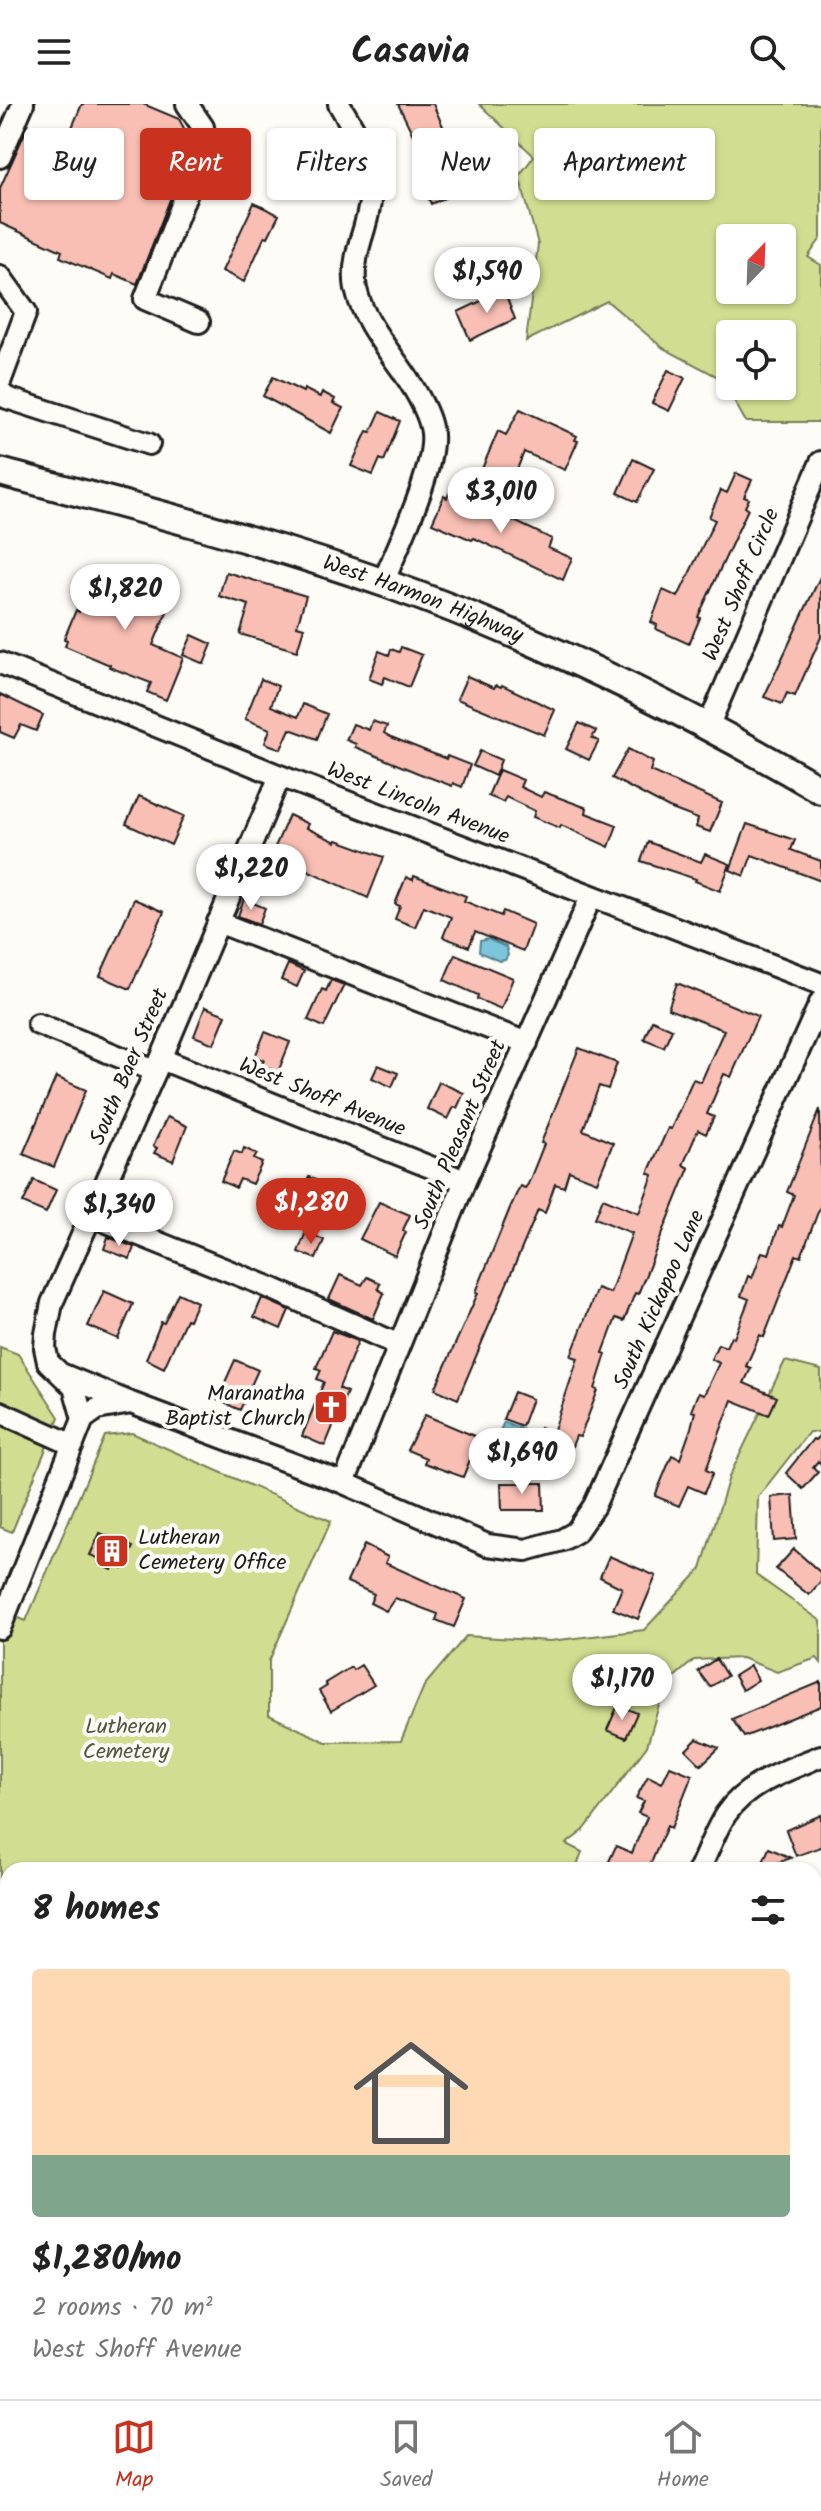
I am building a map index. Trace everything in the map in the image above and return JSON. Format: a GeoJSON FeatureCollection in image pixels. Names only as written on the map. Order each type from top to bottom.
{"type":"FeatureCollection","features":[{"type":"Feature","properties":{"kind":"main road","name":"West Harmon Highway"},"geometry":{"type":"LineString","coordinates":[[0,472],[295,554],[383,583],[545,647],[708,727],[821,790]]}},
{"type":"Feature","properties":{"kind":"street"},"geometry":{"type":"LineString","coordinates":[[0,157],[23,104]]}},
{"type":"Feature","properties":{"kind":"street"},"geometry":{"type":"LineString","coordinates":[[187,104],[203,127],[206,144],[145,299],[199,322]]}},
{"type":"Feature","properties":{"kind":"street"},"geometry":{"type":"LineString","coordinates":[[339,104],[365,148],[372,173],[371,204],[355,259],[356,288],[367,319],[411,384],[431,427],[433,454],[383,583]]}},
{"type":"Feature","properties":{"kind":"street"},"geometry":{"type":"LineString","coordinates":[[0,276],[26,312],[0,382]]}},
{"type":"Feature","properties":{"kind":"street"},"geometry":{"type":"LineString","coordinates":[[0,392],[7,398],[149,444]]}},
{"type":"Feature","properties":{"kind":"street","name":"West Shoff Circle"},"geometry":{"type":"LineString","coordinates":[[708,727],[821,462]]}},
{"type":"Feature","properties":{"kind":"street","name":"West Lincoln Avenue"},"geometry":{"type":"LineString","coordinates":[[0,663],[280,776],[821,984]]}},
{"type":"Feature","properties":{"kind":"street","name":"South Baer Street"},"geometry":{"type":"LineString","coordinates":[[61,1374],[48,1362],[45,1348],[52,1303],[158,1065],[280,776]]}},
{"type":"Feature","properties":{"kind":"street","name":"South Pleasant Street"},"geometry":{"type":"LineString","coordinates":[[344,1483],[465,1181],[591,897]]}},
{"type":"Feature","properties":{"kind":"street"},"geometry":{"type":"LineString","coordinates":[[218,922],[527,1043]]}},
{"type":"Feature","properties":{"kind":"street","name":"South Kickapoo Lane"},"geometry":{"type":"LineString","coordinates":[[61,1374],[344,1483],[487,1545],[526,1550],[562,1540],[576,1532],[586,1519],[821,1001]]}},
{"type":"Feature","properties":{"kind":"street","name":"West Shoff Avenue"},"geometry":{"type":"LineString","coordinates":[[38,1024],[158,1065],[465,1181]]}},
{"type":"Feature","properties":{"kind":"street"},"geometry":{"type":"LineString","coordinates":[[92,1216],[264,1285],[399,1345]]}},
{"type":"Feature","properties":{"kind":"street"},"geometry":{"type":"LineString","coordinates":[[61,1374],[74,1387],[83,1419]]}},
{"type":"Feature","properties":{"kind":"street"},"geometry":{"type":"LineString","coordinates":[[0,1628],[5,1600],[83,1419],[97,1409],[131,1403]]}},
{"type":"Feature","properties":{"kind":"street"},"geometry":{"type":"LineString","coordinates":[[5,1418],[73,1445]]}},
{"type":"Feature","properties":{"kind":"street"},"geometry":{"type":"LineString","coordinates":[[703,1862],[726,1814],[739,1799],[755,1787],[821,1756]]}},
{"type":"Feature","properties":{"kind":"green space"},"geometry":{"type":"Polygon","coordinates":[[[479,104],[821,104],[821,238],[808,257],[821,265],[821,422],[746,422],[734,400],[796,400],[796,320],[716,320],[716,376],[663,348],[607,301],[526,341],[538,244],[519,176],[534,156],[518,141],[518,128],[504,128],[479,104]]]}},
{"type":"Feature","properties":{"kind":"green space"},"geometry":{"type":"Polygon","coordinates":[[[0,1347],[18,1354],[59,1417],[12,1532],[0,1527],[0,1347]]]}},
{"type":"Feature","properties":{"kind":"green space","name":"Lutheran Cemetery"},"geometry":{"type":"Polygon","coordinates":[[[785,1361],[821,1370],[821,1432],[809,1432],[758,1497],[756,1575],[821,1621],[821,1663],[817,1658],[777,1672],[742,1658],[694,1660],[665,1685],[647,1746],[584,1830],[566,1844],[582,1852],[578,1862],[0,1862],[0,1610],[26,1621],[105,1436],[132,1433],[331,1521],[269,1661],[269,1715],[326,1742],[401,1741],[424,1686],[466,1636],[550,1641],[644,1630],[701,1569],[729,1477],[785,1361]]]}},
{"type":"Feature","properties":{"kind":"water"},"geometry":{"type":"Polygon","coordinates":[[[488,939],[506,947],[508,955],[505,960],[499,961],[479,952],[480,941],[488,939]]]}},
{"type":"Feature","properties":{"kind":"water"},"geometry":{"type":"Polygon","coordinates":[[[504,1422],[531,1433],[525,1447],[498,1435],[504,1422]]]}},
{"type":"Feature","properties":{"kind":"building"},"geometry":{"type":"Polygon","coordinates":[[[82,104],[143,104],[179,119],[184,128],[140,128],[140,200],[170,200],[137,284],[114,274],[112,279],[60,257],[62,251],[0,223],[0,188],[24,135],[24,200],[124,200],[124,128],[72,128],[82,104]]]}},
{"type":"Feature","properties":{"kind":"building"},"geometry":{"type":"Polygon","coordinates":[[[398,104],[433,104],[444,128],[412,128],[412,133],[398,104]]]}},
{"type":"Feature","properties":{"kind":"building"},"geometry":{"type":"Polygon","coordinates":[[[254,203],[279,215],[268,237],[265,236],[244,282],[222,271],[254,203]]]}},
{"type":"Feature","properties":{"kind":"building"},"geometry":{"type":"Polygon","coordinates":[[[504,290],[515,319],[470,340],[458,312],[504,290]]]}},
{"type":"Feature","properties":{"kind":"building"},"geometry":{"type":"Polygon","coordinates":[[[668,370],[685,378],[669,411],[652,403],[668,370]]]}},
{"type":"Feature","properties":{"kind":"building"},"geometry":{"type":"Polygon","coordinates":[[[273,377],[303,392],[304,389],[320,397],[322,392],[335,399],[333,403],[343,408],[331,433],[263,396],[273,377]]]}},
{"type":"Feature","properties":{"kind":"building"},"geometry":{"type":"Polygon","coordinates":[[[520,409],[577,436],[575,440],[578,441],[565,470],[524,452],[511,484],[481,471],[498,431],[506,435],[520,409]]]}},
{"type":"Feature","properties":{"kind":"building"},"geometry":{"type":"Polygon","coordinates":[[[380,412],[400,421],[384,461],[380,459],[373,475],[351,466],[367,431],[371,432],[380,412]]]}},
{"type":"Feature","properties":{"kind":"building"},"geometry":{"type":"Polygon","coordinates":[[[633,459],[654,469],[637,502],[618,493],[633,459]]]}},
{"type":"Feature","properties":{"kind":"building"},"geometry":{"type":"Polygon","coordinates":[[[736,473],[752,480],[744,497],[749,499],[745,507],[748,509],[698,617],[689,644],[656,629],[657,625],[651,622],[663,590],[678,597],[715,520],[709,517],[721,490],[727,493],[736,473]]]}},
{"type":"Feature","properties":{"kind":"building"},"geometry":{"type":"Polygon","coordinates":[[[451,489],[465,495],[461,504],[500,520],[502,515],[552,539],[548,548],[572,558],[563,580],[474,538],[472,540],[432,523],[444,496],[447,498],[451,489]]]}},
{"type":"Feature","properties":{"kind":"building"},"geometry":{"type":"Polygon","coordinates":[[[98,570],[171,602],[153,645],[183,658],[166,700],[147,692],[151,683],[65,646],[67,640],[64,639],[76,610],[79,612],[98,570]]]}},
{"type":"Feature","properties":{"kind":"building"},"geometry":{"type":"Polygon","coordinates":[[[226,572],[306,596],[297,626],[304,628],[297,651],[240,634],[249,605],[219,596],[226,572]]]}},
{"type":"Feature","properties":{"kind":"building"},"geometry":{"type":"Polygon","coordinates":[[[821,575],[821,637],[795,696],[787,693],[782,704],[764,697],[821,575]]]}},
{"type":"Feature","properties":{"kind":"building"},"geometry":{"type":"Polygon","coordinates":[[[192,635],[212,644],[204,664],[183,655],[192,635]]]}},
{"type":"Feature","properties":{"kind":"building"},"geometry":{"type":"Polygon","coordinates":[[[401,647],[422,655],[409,687],[385,677],[382,684],[369,679],[379,651],[389,655],[391,649],[399,652],[401,647]]]}},
{"type":"Feature","properties":{"kind":"building"},"geometry":{"type":"Polygon","coordinates":[[[467,676],[494,688],[502,685],[555,710],[544,735],[457,699],[467,676]]]}},
{"type":"Feature","properties":{"kind":"building"},"geometry":{"type":"Polygon","coordinates":[[[261,679],[278,686],[271,706],[298,717],[303,704],[327,714],[317,739],[290,729],[281,749],[265,743],[270,729],[245,719],[261,679]]]}},
{"type":"Feature","properties":{"kind":"building"},"geometry":{"type":"Polygon","coordinates":[[[0,694],[43,715],[36,731],[21,725],[14,738],[0,732],[0,694]]]}},
{"type":"Feature","properties":{"kind":"building"},"geometry":{"type":"Polygon","coordinates":[[[372,721],[387,726],[384,733],[391,737],[470,765],[462,787],[418,773],[355,747],[356,744],[346,740],[353,724],[369,730],[372,721]]]}},
{"type":"Feature","properties":{"kind":"building"},"geometry":{"type":"Polygon","coordinates":[[[579,723],[596,731],[592,738],[599,741],[589,760],[566,749],[579,723]]]}},
{"type":"Feature","properties":{"kind":"building"},"geometry":{"type":"Polygon","coordinates":[[[628,749],[653,762],[650,771],[722,803],[710,832],[696,827],[698,819],[669,808],[612,778],[628,749]]]}},
{"type":"Feature","properties":{"kind":"building"},"geometry":{"type":"Polygon","coordinates":[[[480,751],[501,760],[495,776],[473,766],[480,751]]]}},
{"type":"Feature","properties":{"kind":"building"},"geometry":{"type":"Polygon","coordinates":[[[499,770],[523,780],[520,787],[541,797],[544,792],[587,808],[586,813],[617,825],[609,847],[561,825],[560,828],[533,817],[535,811],[506,797],[503,802],[488,796],[499,770]]]}},
{"type":"Feature","properties":{"kind":"building"},"geometry":{"type":"Polygon","coordinates":[[[139,796],[184,816],[171,845],[126,824],[139,796]]]}},
{"type":"Feature","properties":{"kind":"building"},"geometry":{"type":"Polygon","coordinates":[[[289,815],[308,824],[306,828],[336,842],[384,857],[368,898],[292,863],[286,876],[270,869],[275,858],[271,856],[289,815]]]}},
{"type":"Feature","properties":{"kind":"building"},"geometry":{"type":"Polygon","coordinates":[[[747,824],[795,840],[791,850],[821,861],[821,881],[752,855],[744,876],[730,870],[747,824]]]}},
{"type":"Feature","properties":{"kind":"building"},"geometry":{"type":"Polygon","coordinates":[[[648,842],[701,862],[705,854],[730,864],[720,891],[696,879],[641,861],[648,842]]]}},
{"type":"Feature","properties":{"kind":"building"},"geometry":{"type":"Polygon","coordinates":[[[414,876],[466,896],[464,901],[501,916],[503,911],[533,924],[523,951],[475,932],[469,947],[443,937],[451,917],[424,906],[415,927],[395,919],[400,906],[395,904],[406,877],[413,880],[414,876]]]}},
{"type":"Feature","properties":{"kind":"building"},"geometry":{"type":"Polygon","coordinates":[[[134,899],[164,912],[130,989],[100,976],[134,899]]]}},
{"type":"Feature","properties":{"kind":"building"},"geometry":{"type":"Polygon","coordinates":[[[244,899],[265,908],[259,924],[238,916],[244,899]]]}},
{"type":"Feature","properties":{"kind":"building"},"geometry":{"type":"Polygon","coordinates":[[[455,954],[513,978],[501,1009],[444,980],[455,954]]]}},
{"type":"Feature","properties":{"kind":"building"},"geometry":{"type":"Polygon","coordinates":[[[288,964],[304,971],[297,987],[281,980],[288,964]]]}},
{"type":"Feature","properties":{"kind":"building"},"geometry":{"type":"Polygon","coordinates":[[[331,980],[344,985],[324,1027],[308,1020],[322,989],[326,991],[331,980]]]}},
{"type":"Feature","properties":{"kind":"building"},"geometry":{"type":"Polygon","coordinates":[[[677,983],[758,1016],[731,1077],[724,1074],[707,1114],[714,1117],[706,1134],[698,1130],[683,1165],[689,1168],[638,1294],[635,1293],[624,1321],[616,1318],[603,1353],[606,1354],[595,1389],[598,1390],[580,1437],[576,1436],[565,1464],[531,1452],[540,1428],[553,1433],[578,1358],[571,1356],[597,1288],[610,1293],[632,1233],[595,1218],[603,1198],[639,1213],[653,1175],[648,1173],[668,1128],[671,1129],[693,1079],[701,1082],[724,1030],[668,1009],[677,983]]]}},
{"type":"Feature","properties":{"kind":"building"},"geometry":{"type":"Polygon","coordinates":[[[205,1007],[226,1015],[214,1044],[194,1036],[205,1007]]]}},
{"type":"Feature","properties":{"kind":"building"},"geometry":{"type":"Polygon","coordinates":[[[652,1020],[672,1029],[664,1047],[644,1039],[652,1020]]]}},
{"type":"Feature","properties":{"kind":"building"},"geometry":{"type":"Polygon","coordinates":[[[265,1032],[290,1042],[278,1072],[261,1066],[264,1060],[255,1057],[265,1032]]]}},
{"type":"Feature","properties":{"kind":"building"},"geometry":{"type":"Polygon","coordinates":[[[579,1048],[617,1063],[608,1089],[599,1086],[583,1130],[613,1143],[597,1182],[569,1171],[564,1187],[555,1184],[545,1213],[538,1210],[458,1399],[435,1389],[478,1293],[510,1208],[520,1186],[525,1188],[528,1184],[579,1048]]]}},
{"type":"Feature","properties":{"kind":"building"},"geometry":{"type":"Polygon","coordinates":[[[378,1065],[398,1073],[392,1087],[372,1078],[378,1065]]]}},
{"type":"Feature","properties":{"kind":"building"},"geometry":{"type":"Polygon","coordinates":[[[56,1077],[86,1090],[54,1167],[23,1154],[56,1077]]]}},
{"type":"Feature","properties":{"kind":"building"},"geometry":{"type":"Polygon","coordinates":[[[439,1082],[464,1093],[448,1119],[427,1109],[439,1082]]]}},
{"type":"Feature","properties":{"kind":"building"},"geometry":{"type":"Polygon","coordinates":[[[820,1109],[821,1204],[801,1257],[796,1255],[764,1337],[760,1335],[746,1366],[751,1368],[744,1383],[777,1397],[769,1415],[732,1400],[706,1470],[713,1473],[704,1493],[688,1486],[679,1506],[655,1496],[672,1455],[680,1459],[691,1428],[695,1412],[691,1411],[698,1393],[704,1395],[719,1363],[711,1359],[718,1344],[726,1347],[731,1336],[734,1338],[749,1299],[741,1296],[748,1276],[752,1278],[762,1252],[769,1254],[779,1226],[782,1227],[794,1195],[787,1192],[820,1109]]]}},
{"type":"Feature","properties":{"kind":"building"},"geometry":{"type":"Polygon","coordinates":[[[167,1117],[187,1126],[173,1161],[154,1153],[157,1148],[153,1146],[167,1117]]]}},
{"type":"Feature","properties":{"kind":"building"},"geometry":{"type":"Polygon","coordinates":[[[244,1148],[257,1154],[254,1159],[262,1163],[252,1184],[240,1179],[236,1188],[221,1181],[234,1151],[242,1154],[244,1148]]]}},
{"type":"Feature","properties":{"kind":"building"},"geometry":{"type":"Polygon","coordinates":[[[309,1177],[326,1185],[313,1220],[292,1211],[309,1177]]]}},
{"type":"Feature","properties":{"kind":"building"},"geometry":{"type":"Polygon","coordinates":[[[34,1180],[56,1190],[46,1213],[23,1203],[34,1180]]]}},
{"type":"Feature","properties":{"kind":"building"},"geometry":{"type":"Polygon","coordinates":[[[133,1198],[160,1208],[153,1224],[125,1215],[133,1198]]]}},
{"type":"Feature","properties":{"kind":"building"},"geometry":{"type":"Polygon","coordinates":[[[379,1202],[410,1215],[395,1256],[360,1239],[379,1202]]]}},
{"type":"Feature","properties":{"kind":"building"},"geometry":{"type":"Polygon","coordinates":[[[306,1232],[324,1240],[316,1259],[298,1252],[306,1232]]]}},
{"type":"Feature","properties":{"kind":"building"},"geometry":{"type":"Polygon","coordinates":[[[108,1237],[134,1247],[130,1259],[104,1249],[108,1237]]]}},
{"type":"Feature","properties":{"kind":"building"},"geometry":{"type":"Polygon","coordinates":[[[340,1275],[362,1285],[367,1277],[380,1283],[378,1289],[384,1293],[373,1319],[329,1299],[340,1275]]]}},
{"type":"Feature","properties":{"kind":"building"},"geometry":{"type":"Polygon","coordinates":[[[104,1291],[133,1304],[118,1339],[88,1326],[104,1291]]]}},
{"type":"Feature","properties":{"kind":"building"},"geometry":{"type":"Polygon","coordinates":[[[178,1293],[197,1302],[164,1368],[146,1359],[161,1322],[164,1323],[178,1293]]]}},
{"type":"Feature","properties":{"kind":"building"},"geometry":{"type":"Polygon","coordinates":[[[262,1298],[289,1310],[281,1329],[254,1317],[262,1298]]]}},
{"type":"Feature","properties":{"kind":"building"},"geometry":{"type":"Polygon","coordinates":[[[332,1331],[358,1341],[339,1388],[347,1392],[325,1446],[302,1436],[324,1382],[317,1379],[321,1370],[316,1368],[332,1331]]]}},
{"type":"Feature","properties":{"kind":"building"},"geometry":{"type":"Polygon","coordinates":[[[235,1360],[258,1370],[240,1410],[217,1400],[235,1360]]]}},
{"type":"Feature","properties":{"kind":"building"},"geometry":{"type":"Polygon","coordinates":[[[514,1392],[532,1399],[522,1426],[503,1419],[514,1392]]]}},
{"type":"Feature","properties":{"kind":"building"},"geometry":{"type":"Polygon","coordinates":[[[425,1415],[479,1438],[463,1477],[424,1463],[426,1458],[407,1450],[425,1415]]]}},
{"type":"Feature","properties":{"kind":"building"},"geometry":{"type":"Polygon","coordinates":[[[821,1434],[821,1464],[818,1461],[813,1467],[818,1472],[803,1489],[786,1473],[813,1439],[821,1434]]]}},
{"type":"Feature","properties":{"kind":"building"},"geometry":{"type":"Polygon","coordinates":[[[501,1483],[543,1483],[544,1510],[502,1510],[501,1483]]]}},
{"type":"Feature","properties":{"kind":"building"},"geometry":{"type":"Polygon","coordinates":[[[793,1495],[796,1539],[774,1541],[771,1497],[793,1495]]]}},
{"type":"Feature","properties":{"kind":"building","name":"Lutheran Cemetery Office"},"geometry":{"type":"Polygon","coordinates":[[[100,1533],[133,1547],[123,1569],[114,1565],[112,1570],[99,1564],[101,1559],[90,1555],[100,1533]]]}},
{"type":"Feature","properties":{"kind":"building"},"geometry":{"type":"Polygon","coordinates":[[[364,1545],[388,1557],[385,1563],[466,1599],[454,1627],[436,1620],[438,1614],[395,1598],[386,1611],[370,1603],[374,1594],[347,1582],[364,1545]]]}},
{"type":"Feature","properties":{"kind":"building"},"geometry":{"type":"Polygon","coordinates":[[[794,1549],[821,1573],[821,1581],[809,1595],[776,1569],[794,1549]]]}},
{"type":"Feature","properties":{"kind":"building"},"geometry":{"type":"Polygon","coordinates":[[[609,1556],[656,1576],[638,1619],[613,1609],[622,1588],[600,1577],[609,1556]]]}},
{"type":"Feature","properties":{"kind":"building"},"geometry":{"type":"Polygon","coordinates":[[[716,1659],[727,1676],[710,1687],[698,1671],[716,1659]]]}},
{"type":"Feature","properties":{"kind":"building"},"geometry":{"type":"Polygon","coordinates":[[[361,1665],[374,1685],[331,1711],[319,1691],[327,1686],[325,1683],[351,1667],[353,1670],[361,1665]]]}},
{"type":"Feature","properties":{"kind":"building"},"geometry":{"type":"Polygon","coordinates":[[[750,1666],[758,1680],[742,1690],[734,1676],[750,1666]]]}},
{"type":"Feature","properties":{"kind":"building"},"geometry":{"type":"Polygon","coordinates":[[[821,1682],[821,1706],[744,1737],[732,1719],[821,1682]]]}},
{"type":"Feature","properties":{"kind":"building"},"geometry":{"type":"Polygon","coordinates":[[[618,1705],[637,1713],[626,1738],[607,1730],[618,1705]]]}},
{"type":"Feature","properties":{"kind":"building"},"geometry":{"type":"Polygon","coordinates":[[[697,1739],[719,1748],[701,1765],[686,1750],[697,1739]]]}},
{"type":"Feature","properties":{"kind":"building"},"geometry":{"type":"Polygon","coordinates":[[[670,1766],[692,1775],[671,1828],[667,1826],[651,1862],[609,1862],[616,1846],[632,1853],[647,1817],[638,1813],[644,1801],[636,1798],[648,1776],[662,1783],[670,1766]]]}},
{"type":"Feature","properties":{"kind":"building"},"geometry":{"type":"Polygon","coordinates":[[[821,1815],[821,1847],[796,1856],[786,1830],[821,1815]]]}},
{"type":"Feature","properties":{"kind":"building"},"geometry":{"type":"Polygon","coordinates":[[[769,1848],[791,1858],[780,1862],[763,1862],[769,1848]]]}},
{"type":"Feature","properties":{"kind":"place","name":"Maranatha Baptist Church"},"geometry":{"type":"Point","coordinates":[331,1407]}},
{"type":"Feature","properties":{"kind":"place","name":"Lutheran Cemetery Office"},"geometry":{"type":"Point","coordinates":[112,1551]}}]}
